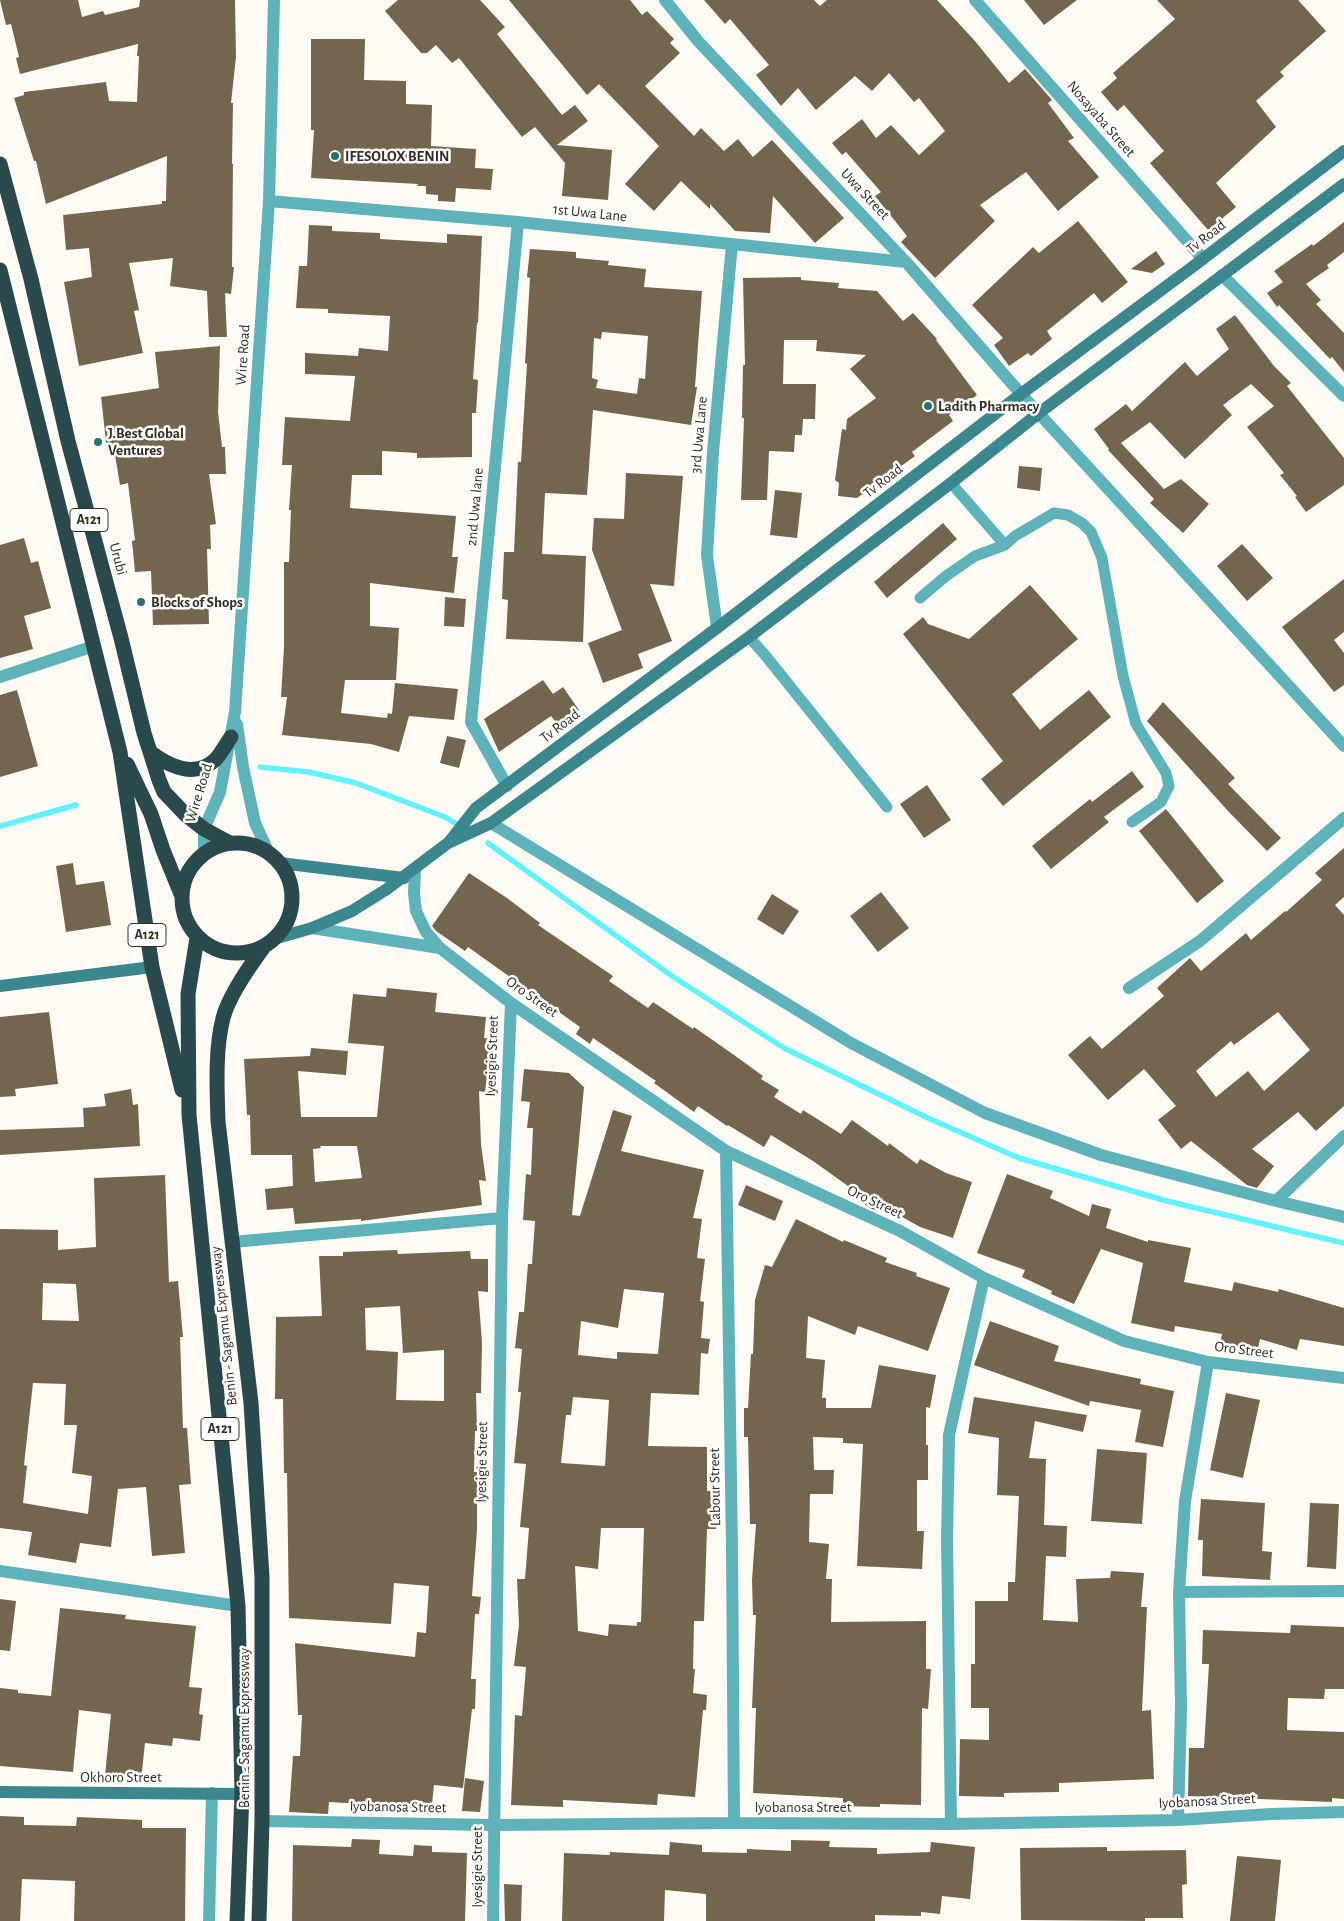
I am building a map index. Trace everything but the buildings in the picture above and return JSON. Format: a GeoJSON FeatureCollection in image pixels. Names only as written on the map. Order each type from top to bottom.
{"type":"FeatureCollection","features":[{"type":"Feature","properties":{"kind":"highway","name":"Urubi"},"geometry":{"type":"LineString","coordinates":[[0,164],[31,279],[68,441],[122,638],[150,752],[164,792],[180,810],[204,829],[230,843]]}},
{"type":"Feature","properties":{"kind":"highway","name":"A121"},"geometry":{"type":"LineString","coordinates":[[0,270],[120,752],[152,967],[189,1115]]}},
{"type":"Feature","properties":{"kind":"highway"},"geometry":{"type":"LineString","coordinates":[[150,752],[177,768],[190,770],[204,768],[216,758],[231,737]]}},
{"type":"Feature","properties":{"kind":"highway","name":"A121"},"geometry":{"type":"LineString","coordinates":[[120,752],[151,814],[181,894]]}},
{"type":"Feature","properties":{"kind":"highway","name":"A121"},"geometry":{"type":"LineString","coordinates":[[230,843],[244,843],[257,847],[274,858],[290,880],[293,901],[288,921],[277,938],[263,948],[246,953],[228,953],[212,948],[198,938],[188,925],[182,910],[181,894],[185,878],[192,865],[217,846],[230,843]]}},
{"type":"Feature","properties":{"kind":"highway","name":"A121"},"geometry":{"type":"LineString","coordinates":[[198,938],[188,994],[189,1115],[238,1606],[242,1794],[237,1921]]}},
{"type":"Feature","properties":{"kind":"highway","name":"Benin - Sagamu Expressway"},"geometry":{"type":"LineString","coordinates":[[259,1921],[262,1821],[262,1577],[251,1403],[218,1121],[217,1076],[223,1017],[240,980],[263,948]]}},
{"type":"Feature","properties":{"kind":"street","name":"Wire Road"},"geometry":{"type":"LineString","coordinates":[[204,854],[204,829],[220,792],[235,712],[269,201],[274,0]]}},
{"type":"Feature","properties":{"kind":"street","name":"Uwa Street"},"geometry":{"type":"LineString","coordinates":[[665,0],[698,42],[906,262],[1021,394],[1344,746]]}},
{"type":"Feature","properties":{"kind":"street","name":"Nosayaba Street"},"geometry":{"type":"LineString","coordinates":[[975,0],[1203,259]]}},
{"type":"Feature","properties":{"kind":"street","name":"Tv Road"},"geometry":{"type":"LineString","coordinates":[[277,938],[312,928],[352,911],[404,878],[448,843],[476,808],[717,628],[1021,394],[1344,152]]}},
{"type":"Feature","properties":{"kind":"street","name":"Tv Road"},"geometry":{"type":"LineString","coordinates":[[448,843],[491,823],[749,637],[951,483],[1039,413],[1344,184]]}},
{"type":"Feature","properties":{"kind":"street","name":"1st Uwa Lane"},"geometry":{"type":"LineString","coordinates":[[269,201],[518,222],[906,262]]}},
{"type":"Feature","properties":{"kind":"street","name":"2nd Uwa lane"},"geometry":{"type":"LineString","coordinates":[[507,786],[471,722],[518,222]]}},
{"type":"Feature","properties":{"kind":"street","name":"3rd Uwa Lane"},"geometry":{"type":"LineString","coordinates":[[717,628],[707,555],[713,452],[732,244]]}},
{"type":"Feature","properties":{"kind":"street"},"geometry":{"type":"LineString","coordinates":[[1222,275],[1344,396]]}},
{"type":"Feature","properties":{"kind":"street"},"geometry":{"type":"LineString","coordinates":[[0,677],[94,646]]}},
{"type":"Feature","properties":{"kind":"street","name":"Wire Road"},"geometry":{"type":"LineString","coordinates":[[235,712],[243,767],[255,823],[274,858]]}},
{"type":"Feature","properties":{"kind":"street"},"geometry":{"type":"LineString","coordinates":[[1129,988],[1200,941],[1344,818]]}},
{"type":"Feature","properties":{"kind":"street"},"geometry":{"type":"LineString","coordinates":[[491,823],[851,1044],[985,1113],[1101,1155],[1344,1217]]}},
{"type":"Feature","properties":{"kind":"street"},"geometry":{"type":"LineString","coordinates":[[274,858],[404,878]]}},
{"type":"Feature","properties":{"kind":"street","name":"Oro Street"},"geometry":{"type":"LineString","coordinates":[[415,869],[414,893],[416,911],[426,932],[440,948],[511,1003],[726,1151],[900,1231],[984,1278],[1124,1342],[1208,1362],[1344,1378]]}},
{"type":"Feature","properties":{"kind":"street","name":"Oro Street"},"geometry":{"type":"LineString","coordinates":[[312,928],[440,948]]}},
{"type":"Feature","properties":{"kind":"street"},"geometry":{"type":"LineString","coordinates":[[0,986],[152,967]]}},
{"type":"Feature","properties":{"kind":"street","name":"Iyesigie Street"},"geometry":{"type":"LineString","coordinates":[[493,1921],[502,1218],[511,1003]]}},
{"type":"Feature","properties":{"kind":"street"},"geometry":{"type":"LineString","coordinates":[[1276,1201],[1344,1136]]}},
{"type":"Feature","properties":{"kind":"street","name":"Labour Street"},"geometry":{"type":"LineString","coordinates":[[726,1151],[734,1823]]}},
{"type":"Feature","properties":{"kind":"street"},"geometry":{"type":"LineString","coordinates":[[232,1242],[502,1218]]}},
{"type":"Feature","properties":{"kind":"street"},"geometry":{"type":"LineString","coordinates":[[951,1824],[947,1539],[949,1436],[984,1278]]}},
{"type":"Feature","properties":{"kind":"street"},"geometry":{"type":"LineString","coordinates":[[1178,1820],[1181,1708],[1179,1592],[1185,1501],[1208,1362]]}},
{"type":"Feature","properties":{"kind":"street"},"geometry":{"type":"LineString","coordinates":[[0,1571],[238,1606]]}},
{"type":"Feature","properties":{"kind":"street"},"geometry":{"type":"LineString","coordinates":[[1179,1592],[1344,1590]]}},
{"type":"Feature","properties":{"kind":"street","name":"Okhoro Street"},"geometry":{"type":"LineString","coordinates":[[0,1792],[242,1794]]}},
{"type":"Feature","properties":{"kind":"street"},"geometry":{"type":"LineString","coordinates":[[209,1921],[212,1794]]}},
{"type":"Feature","properties":{"kind":"street","name":"Iyobanosa Street"},"geometry":{"type":"LineString","coordinates":[[262,1821],[493,1825],[951,1824],[1178,1820],[1271,1814],[1344,1812]]}},
{"type":"Feature","properties":{"kind":"lane"},"geometry":{"type":"LineString","coordinates":[[951,483],[1006,545]]}},
{"type":"Feature","properties":{"kind":"lane"},"geometry":{"type":"LineString","coordinates":[[920,598],[975,556],[1006,545],[1015,536],[1054,513],[1068,515],[1091,532],[1102,558],[1123,676],[1136,724],[1166,773],[1169,786],[1161,802],[1132,822]]}},
{"type":"Feature","properties":{"kind":"lane"},"geometry":{"type":"LineString","coordinates":[[749,637],[887,807]]}},
{"type":"Feature","properties":{"kind":"waterway"},"geometry":{"type":"LineString","coordinates":[[260,767],[309,772],[356,783],[445,817],[455,823]]}},
{"type":"Feature","properties":{"kind":"waterway"},"geometry":{"type":"LineString","coordinates":[[0,826],[76,805]]}},
{"type":"Feature","properties":{"kind":"waterway"},"geometry":{"type":"LineString","coordinates":[[488,843],[672,976],[784,1048],[928,1118],[1019,1158],[1167,1201],[1344,1243]]}},
{"type":"Feature","properties":{"kind":"place","name":"IFESOLOX BENIN"},"geometry":{"type":"Point","coordinates":[335,156]}},
{"type":"Feature","properties":{"kind":"place","name":"Ladith Pharmacy"},"geometry":{"type":"Point","coordinates":[928,406]}},
{"type":"Feature","properties":{"kind":"place","name":"J.Best Global Ventures"},"geometry":{"type":"Point","coordinates":[98,442]}},
{"type":"Feature","properties":{"kind":"place","name":"Blocks of Shops"},"geometry":{"type":"Point","coordinates":[141,602]}}]}
